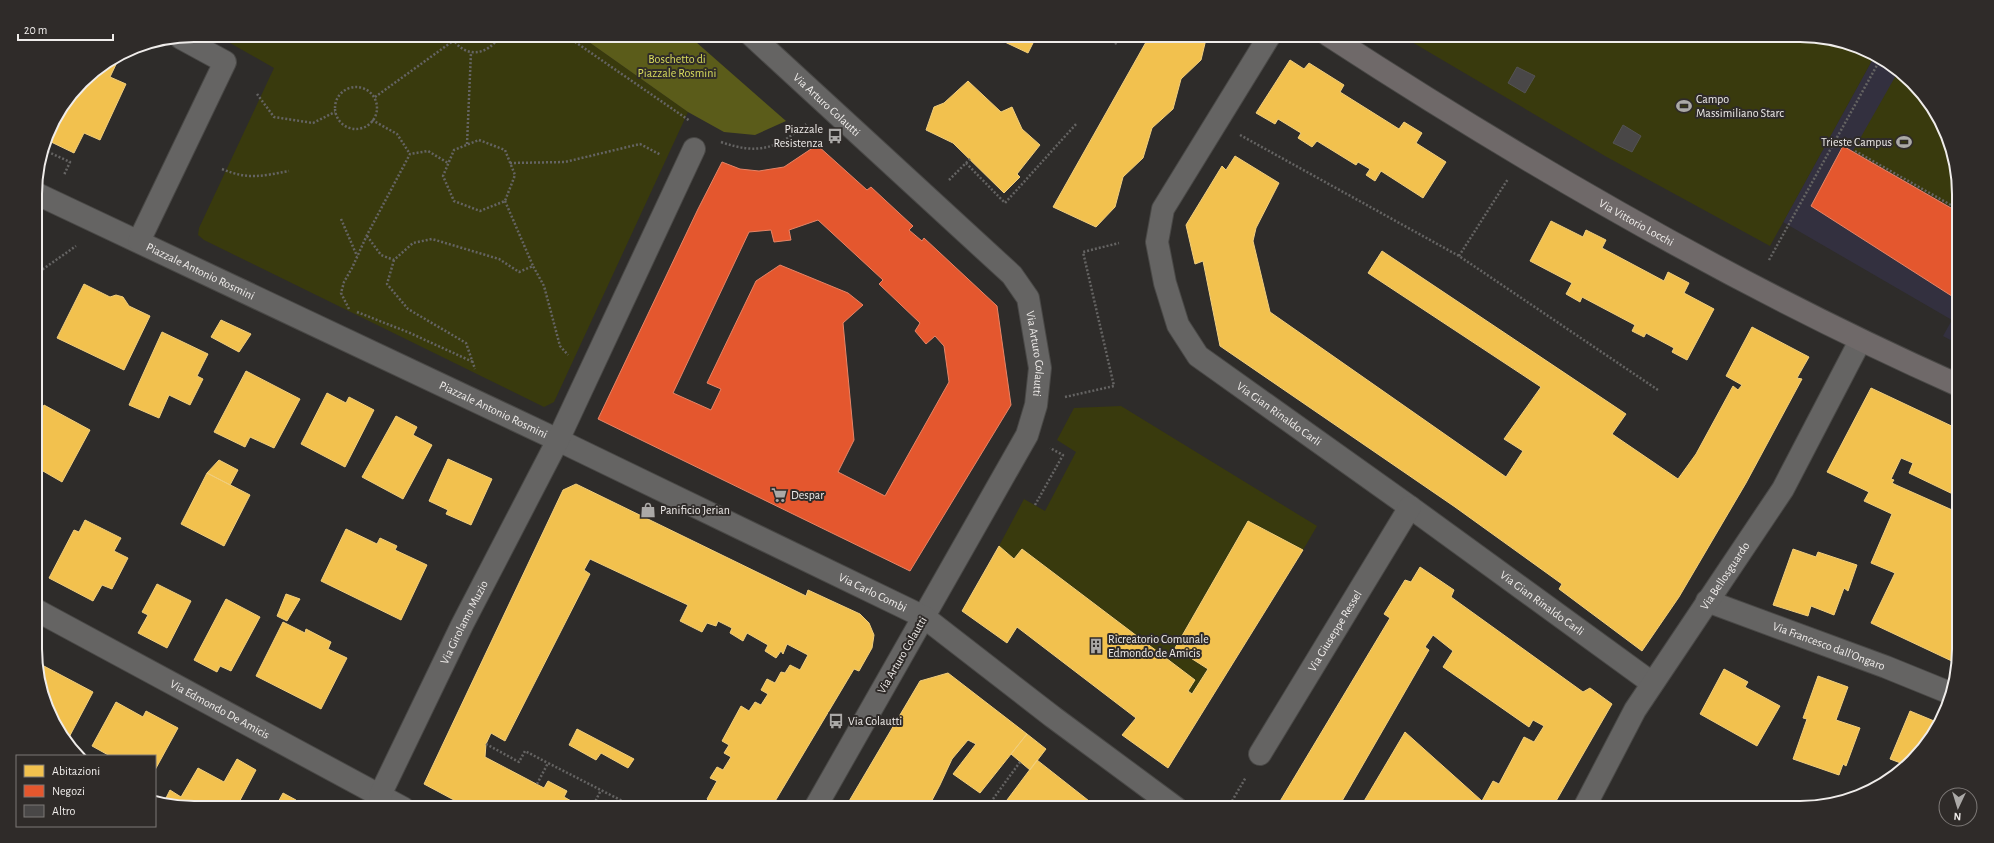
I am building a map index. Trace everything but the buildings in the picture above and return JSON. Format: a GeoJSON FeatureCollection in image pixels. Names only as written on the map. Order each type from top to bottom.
{"type":"FeatureCollection","features":[{"type":"Feature","properties":{"kind":"main road","name":"Via Vittorio Locchi"},"geometry":{"type":"LineString","coordinates":[[1339,42],[1431,102],[1521,157],[1747,283],[1860,341],[1952,382]]}},
{"type":"Feature","properties":{"kind":"street","name":"Piazzale Antonio Rosmini"},"geometry":{"type":"LineString","coordinates":[[139,241],[225,62],[188,42]]}},
{"type":"Feature","properties":{"kind":"street","name":"Via Arturo Colautti"},"geometry":{"type":"LineString","coordinates":[[759,42],[1012,275],[1028,298],[1040,368],[1036,405],[1026,435],[819,801]]}},
{"type":"Feature","properties":{"kind":"street","name":"Via Gian Rinaldo Carli"},"geometry":{"type":"LineString","coordinates":[[1266,42],[1163,208],[1157,242],[1165,283],[1178,325],[1198,356],[1410,507],[1652,683]]}},
{"type":"Feature","properties":{"kind":"street","name":"Piazzale Antonio Rosmini"},"geometry":{"type":"LineString","coordinates":[[42,195],[558,440],[694,149]]}},
{"type":"Feature","properties":{"kind":"street","name":"Via Bellosguardo"},"geometry":{"type":"LineString","coordinates":[[1588,801],[1635,710],[1783,489],[1860,341]]}},
{"type":"Feature","properties":{"kind":"street","name":"Via Carlo Combi"},"geometry":{"type":"LineString","coordinates":[[558,440],[924,617],[1053,717],[1167,801]]}},
{"type":"Feature","properties":{"kind":"street","name":"Via Girolamo Muzio"},"geometry":{"type":"LineString","coordinates":[[381,801],[462,625],[558,440]]}},
{"type":"Feature","properties":{"kind":"street","name":"Via Giuseppe Ressel"},"geometry":{"type":"LineString","coordinates":[[1255,763],[1410,507]]}},
{"type":"Feature","properties":{"kind":"street","name":"Via Francesco dall'Ongaro"},"geometry":{"type":"LineString","coordinates":[[1707,601],[1946,691]]}},
{"type":"Feature","properties":{"kind":"street","name":"Via Edmondo De Amicis"},"geometry":{"type":"LineString","coordinates":[[42,613],[379,801]]}},
{"type":"Feature","properties":{"kind":"path"},"geometry":{"type":"LineString","coordinates":[[375,97],[452,42]]}},
{"type":"Feature","properties":{"kind":"path"},"geometry":{"type":"LineString","coordinates":[[454,42],[458,46],[471,52],[480,52],[488,49],[496,42]]}},
{"type":"Feature","properties":{"kind":"path"},"geometry":{"type":"LineString","coordinates":[[576,42],[690,121]]}},
{"type":"Feature","properties":{"kind":"path"},"geometry":{"type":"LineString","coordinates":[[1113,42],[1117,44]]}},
{"type":"Feature","properties":{"kind":"path"},"geometry":{"type":"LineString","coordinates":[[467,144],[471,52]]}},
{"type":"Feature","properties":{"kind":"path"},"geometry":{"type":"LineString","coordinates":[[1769,260],[1878,63]]}},
{"type":"Feature","properties":{"kind":"path"},"geometry":{"type":"LineString","coordinates":[[362,86],[375,97],[377,114],[366,127],[350,129],[336,118],[336,112],[334,102],[345,88],[362,86]]}},
{"type":"Feature","properties":{"kind":"path"},"geometry":{"type":"LineString","coordinates":[[257,94],[274,117],[313,123],[336,112]]}},
{"type":"Feature","properties":{"kind":"path"},"geometry":{"type":"LineString","coordinates":[[372,120],[397,134],[410,154]]}},
{"type":"Feature","properties":{"kind":"path"},"geometry":{"type":"LineString","coordinates":[[721,142],[740,149],[764,148],[788,139],[810,120]]}},
{"type":"Feature","properties":{"kind":"path"},"geometry":{"type":"LineString","coordinates":[[966,164],[1005,203],[1077,123]]}},
{"type":"Feature","properties":{"kind":"path"},"geometry":{"type":"LineString","coordinates":[[1236,133],[1459,256],[1658,390]]}},
{"type":"Feature","properties":{"kind":"path"},"geometry":{"type":"LineString","coordinates":[[479,140],[505,150],[516,175],[505,200],[480,212],[454,201],[443,176],[448,163],[454,150],[479,140]]}},
{"type":"Feature","properties":{"kind":"path"},"geometry":{"type":"LineString","coordinates":[[510,163],[565,162],[640,144],[665,157]]}},
{"type":"Feature","properties":{"kind":"path"},"geometry":{"type":"LineString","coordinates":[[1855,150],[1952,206]]}},
{"type":"Feature","properties":{"kind":"path"},"geometry":{"type":"LineString","coordinates":[[410,154],[428,151],[448,163]]}},
{"type":"Feature","properties":{"kind":"path"},"geometry":{"type":"LineString","coordinates":[[48,152],[70,162],[61,181]]}},
{"type":"Feature","properties":{"kind":"path"},"geometry":{"type":"LineString","coordinates":[[410,154],[367,235],[344,282],[341,293],[348,309],[410,332],[473,362]]}},
{"type":"Feature","properties":{"kind":"path"},"geometry":{"type":"LineString","coordinates":[[947,182],[970,159]]}},
{"type":"Feature","properties":{"kind":"path"},"geometry":{"type":"LineString","coordinates":[[222,169],[238,176],[262,176],[289,171]]}},
{"type":"Feature","properties":{"kind":"path"},"geometry":{"type":"LineString","coordinates":[[1459,256],[1509,177]]}},
{"type":"Feature","properties":{"kind":"path"},"geometry":{"type":"LineString","coordinates":[[505,200],[533,266],[544,286],[560,346],[572,360]]}},
{"type":"Feature","properties":{"kind":"path"},"geometry":{"type":"LineString","coordinates":[[341,219],[358,256]]}},
{"type":"Feature","properties":{"kind":"path"},"geometry":{"type":"LineString","coordinates":[[367,235],[381,255],[394,260]]}},
{"type":"Feature","properties":{"kind":"path"},"geometry":{"type":"LineString","coordinates":[[475,372],[466,343],[408,309],[387,284],[394,260],[413,243],[432,239],[499,259],[520,272],[533,266]]}},
{"type":"Feature","properties":{"kind":"path"},"geometry":{"type":"LineString","coordinates":[[1065,397],[1114,386],[1084,252],[1119,243]]}},
{"type":"Feature","properties":{"kind":"path"},"geometry":{"type":"LineString","coordinates":[[42,270],[76,246]]}},
{"type":"Feature","properties":{"kind":"path"},"geometry":{"type":"LineString","coordinates":[[1035,505],[1063,455]]}},
{"type":"Feature","properties":{"kind":"path"},"geometry":{"type":"LineString","coordinates":[[486,744],[519,762],[525,751],[622,801]]}},
{"type":"Feature","properties":{"kind":"path"},"geometry":{"type":"LineString","coordinates":[[993,799],[1020,762]]}},
{"type":"Feature","properties":{"kind":"path"},"geometry":{"type":"LineString","coordinates":[[537,784],[548,763]]}},
{"type":"Feature","properties":{"kind":"path"},"geometry":{"type":"LineString","coordinates":[[1232,801],[1255,763]]}},
{"type":"Feature","properties":{"kind":"path"},"geometry":{"type":"LineString","coordinates":[[596,801],[601,790]]}},
{"type":"Feature","properties":{"kind":"shaded area"},"geometry":{"type":"Polygon","coordinates":[[[228,42],[589,42],[688,112],[554,402],[544,407],[204,240],[198,235],[199,228],[274,68],[228,42]]]}},
{"type":"Feature","properties":{"kind":"shaded area","name":"Campo Massimiliano Starc"},"geometry":{"type":"Polygon","coordinates":[[[1412,42],[1810,42],[1839,47],[1872,60],[1770,246],[1605,156],[1412,42]]]}},
{"type":"Feature","properties":{"kind":"shaded area"},"geometry":{"type":"Polygon","coordinates":[[[1872,60],[1876,62],[1893,73],[1908,86],[1921,101],[1932,118],[1947,155],[1952,184],[1952,320],[1783,222],[1872,60]]]}},
{"type":"Feature","properties":{"kind":"shaded area","name":"Trieste Campus"},"geometry":{"type":"Polygon","coordinates":[[[1896,76],[1908,86],[1921,101],[1932,118],[1944,145],[1951,174],[1952,208],[1853,151],[1896,76]]]}},
{"type":"Feature","properties":{"kind":"shaded area"},"geometry":{"type":"Polygon","coordinates":[[[1952,320],[1952,341],[1943,336],[1952,320]]]}},
{"type":"Feature","properties":{"kind":"shaded area"},"geometry":{"type":"Polygon","coordinates":[[[1121,406],[1317,526],[1303,550],[1248,522],[1175,648],[1208,669],[1192,694],[1188,691],[1195,680],[1022,549],[1014,559],[999,546],[1024,499],[1045,511],[1076,452],[1057,440],[1074,408],[1121,406]]]}},
{"type":"Feature","properties":{"kind":"green space","name":"Boschetto di Piazzale Rosmini"},"geometry":{"type":"Polygon","coordinates":[[[589,42],[696,42],[786,121],[755,135],[724,132],[688,112],[589,42]]]}},
{"type":"Feature","properties":{"kind":"place","name":"Campo Massimiliano Starc"},"geometry":{"type":"Point","coordinates":[1684,106]}},
{"type":"Feature","properties":{"kind":"place","name":"Piazzale Resistenza"},"geometry":{"type":"Point","coordinates":[835,136]}},
{"type":"Feature","properties":{"kind":"place","name":"Trieste Campus"},"geometry":{"type":"Point","coordinates":[1904,142]}},
{"type":"Feature","properties":{"kind":"place","name":"Despar"},"geometry":{"type":"Point","coordinates":[779,495]}},
{"type":"Feature","properties":{"kind":"place","name":"Panificio Jerian"},"geometry":{"type":"Point","coordinates":[648,510]}},
{"type":"Feature","properties":{"kind":"place","name":"Ricreatorio Comunale Edmondo de Amicis"},"geometry":{"type":"Point","coordinates":[1096,646]}},
{"type":"Feature","properties":{"kind":"place","name":"Via Colautti"},"geometry":{"type":"Point","coordinates":[836,721]}}]}
